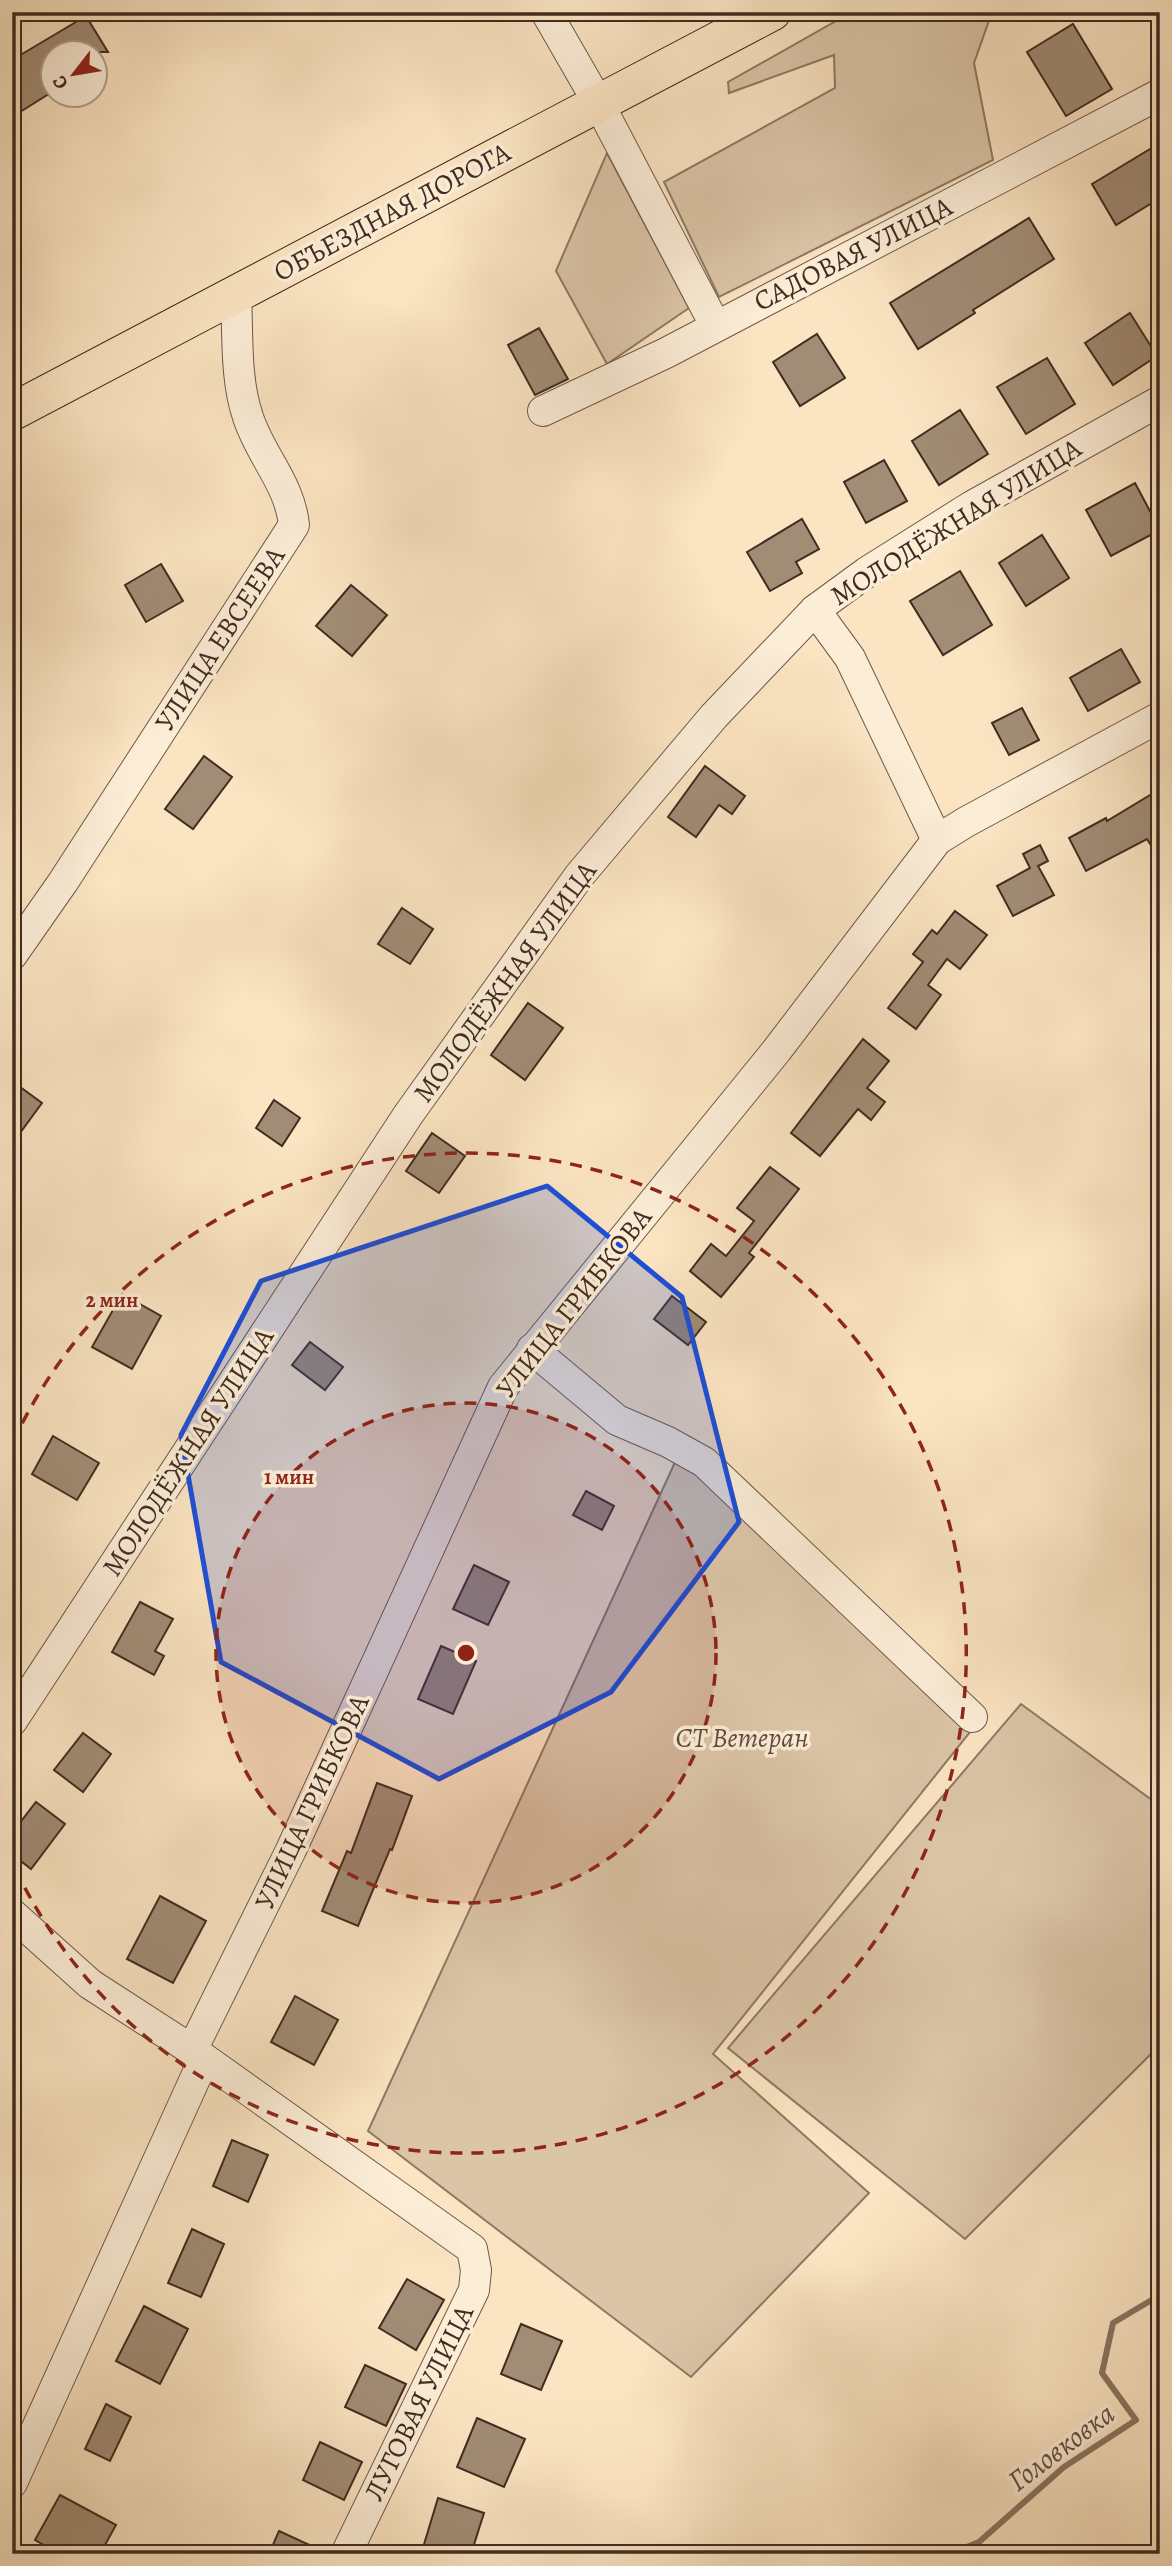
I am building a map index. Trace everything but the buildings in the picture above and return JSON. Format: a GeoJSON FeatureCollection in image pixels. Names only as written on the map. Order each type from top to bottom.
{"type":"FeatureCollection","features":[{"type":"Feature","properties":{"kind":"main road","name":"ОБЪЕЗДНАЯ ДОРОГА"},"geometry":{"type":"LineString","coordinates":[[12,411],[772,12]]}},
{"type":"Feature","properties":{"kind":"street"},"geometry":{"type":"LineString","coordinates":[[546,12],[599,104],[715,325]]}},
{"type":"Feature","properties":{"kind":"street","name":"САДОВАЯ УЛИЦА"},"geometry":{"type":"LineString","coordinates":[[543,411],[666,353],[1160,93]]}},
{"type":"Feature","properties":{"kind":"street","name":"УЛИЦА ЕВСЕЕВА"},"geometry":{"type":"LineString","coordinates":[[12,955],[63,882],[294,525],[292,505],[248,421],[242,398],[236,295]]}},
{"type":"Feature","properties":{"kind":"street","name":"МОЛОДЁЖНАЯ УЛИЦА"},"geometry":{"type":"LineString","coordinates":[[12,1721],[408,1115],[579,876],[714,716],[815,610],[867,572],[972,506],[1160,401]]}},
{"type":"Feature","properties":{"kind":"street"},"geometry":{"type":"LineString","coordinates":[[815,610],[850,658],[937,840]]}},
{"type":"Feature","properties":{"kind":"street","name":"УЛИЦА ГРИБКОВА"},"geometry":{"type":"LineString","coordinates":[[12,2483],[198,2054],[503,1387],[777,1050],[937,840],[1160,718]]}},
{"type":"Feature","properties":{"kind":"street"},"geometry":{"type":"LineString","coordinates":[[532,1349],[617,1420],[668,1442],[705,1462],[972,1717]]}},
{"type":"Feature","properties":{"kind":"street"},"geometry":{"type":"LineString","coordinates":[[12,1914],[90,1984],[198,2054]]}},
{"type":"Feature","properties":{"kind":"street","name":"ЛУГОВАЯ УЛИЦА"},"geometry":{"type":"LineString","coordinates":[[198,2054],[472,2249],[476,2270],[474,2290],[346,2554]]}},
{"type":"Feature","properties":{"kind":"highlighted area"},"geometry":{"type":"Polygon","coordinates":[[[547,1186],[682,1297],[739,1522],[611,1692],[439,1779],[221,1662],[181,1435],[261,1281],[547,1186]]]}},
{"type":"Feature","properties":{"kind":"green space"},"geometry":{"type":"Polygon","coordinates":[[[852,12],[992,12],[974,63],[993,160],[719,297],[664,182],[835,88],[834,55],[729,93],[728,82],[852,12]]]}},
{"type":"Feature","properties":{"kind":"green space"},"geometry":{"type":"Polygon","coordinates":[[[607,153],[689,308],[607,364],[556,271],[607,153]]]}},
{"type":"Feature","properties":{"kind":"green space","name":"СТ Ветеран"},"geometry":{"type":"Polygon","coordinates":[[[682,1447],[982,1717],[713,2054],[869,2193],[691,2377],[368,2131],[682,1447]]]}},
{"type":"Feature","properties":{"kind":"green space"},"geometry":{"type":"Polygon","coordinates":[[[1021,1704],[1160,1806],[1160,2045],[965,2239],[728,2048],[1021,1704]]]}},
{"type":"Feature","properties":{"kind":"waterway","name":"Головковка"},"geometry":{"type":"LineString","coordinates":[[950,2554],[979,2542],[1064,2467],[1136,2420],[1102,2373],[1113,2323],[1160,2295]]}}]}
